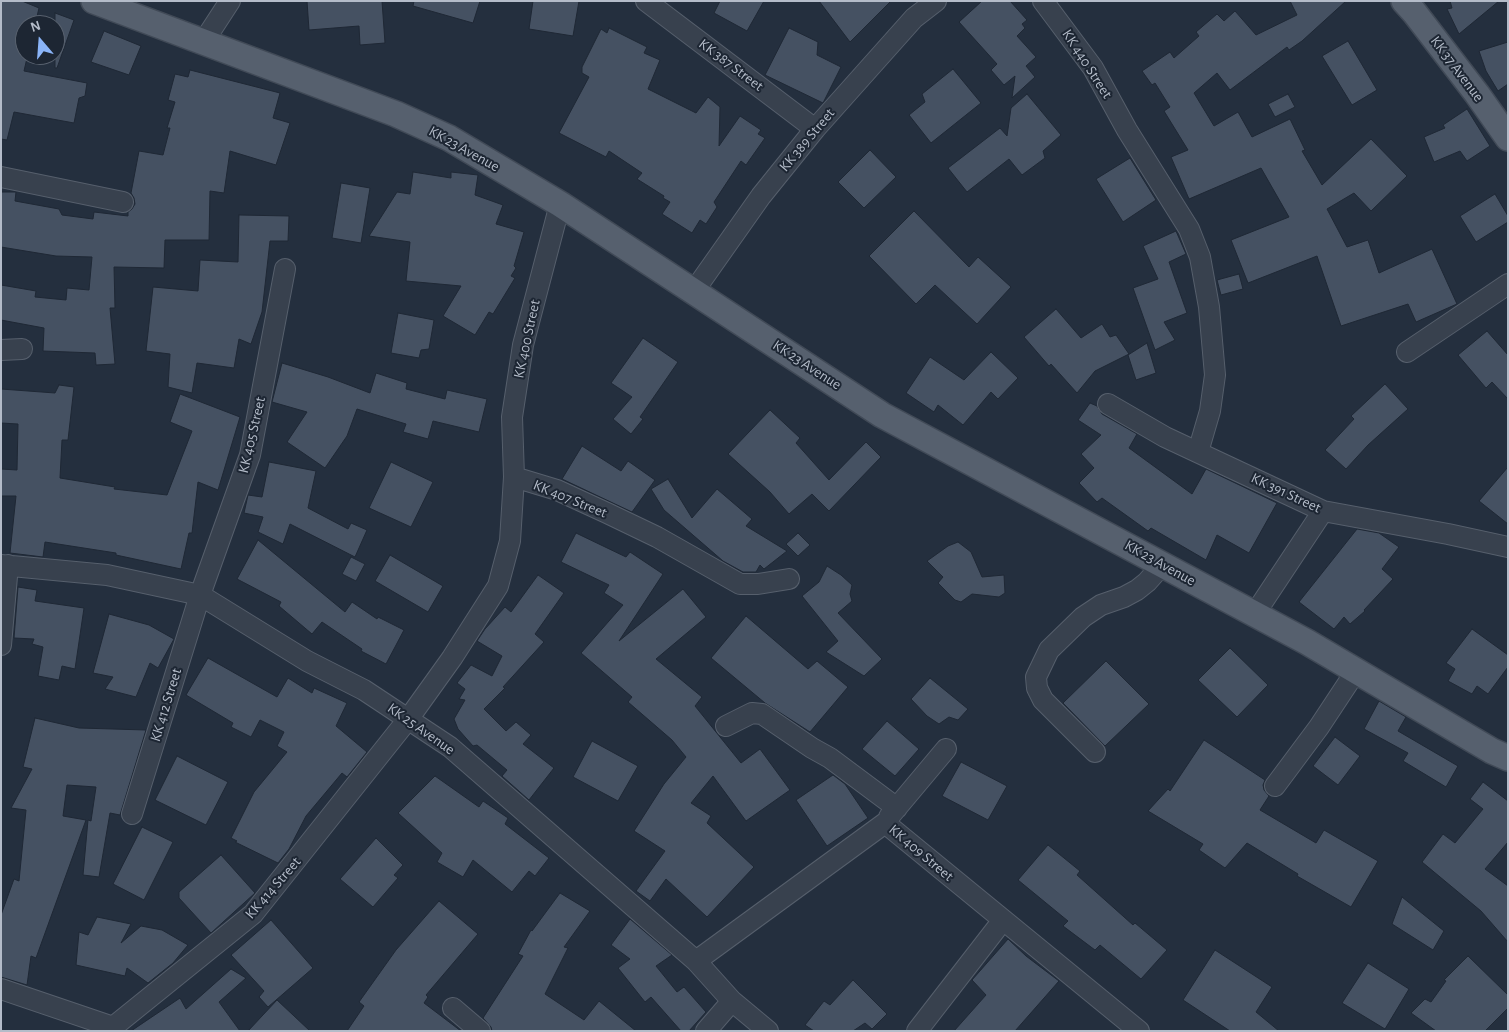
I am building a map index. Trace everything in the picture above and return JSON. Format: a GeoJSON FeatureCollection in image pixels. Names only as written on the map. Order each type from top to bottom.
{"type":"FeatureCollection","features":[{"type":"Feature","properties":{"kind":"main road","name":"KK 23 Avenue"},"geometry":{"type":"LineString","coordinates":[[94,1],[396,114],[449,138],[560,204],[882,415],[1307,642],[1492,751],[1508,758]]}},
{"type":"Feature","properties":{"kind":"main road","name":"KK 37 Avenue"},"geometry":{"type":"LineString","coordinates":[[1404,1],[1508,138]]}},
{"type":"Feature","properties":{"kind":"street"},"geometry":{"type":"LineString","coordinates":[[204,41],[230,1]]}},
{"type":"Feature","properties":{"kind":"street","name":"KK 387 Street"},"geometry":{"type":"LineString","coordinates":[[646,1],[815,129]]}},
{"type":"Feature","properties":{"kind":"street","name":"KK 389 Street"},"geometry":{"type":"LineString","coordinates":[[694,291],[761,196],[815,129],[914,18],[936,1]]}},
{"type":"Feature","properties":{"kind":"street","name":"KK 440 Street"},"geometry":{"type":"LineString","coordinates":[[1043,1],[1092,68],[1127,130],[1189,228],[1200,257],[1209,306],[1215,375],[1210,410],[1198,452]]}},
{"type":"Feature","properties":{"kind":"street"},"geometry":{"type":"LineString","coordinates":[[1,177],[123,202]]}},
{"type":"Feature","properties":{"kind":"street","name":"KK 400 Street"},"geometry":{"type":"LineString","coordinates":[[514,478],[512,416],[523,345],[560,204]]}},
{"type":"Feature","properties":{"kind":"street","name":"KK 405 Street"},"geometry":{"type":"LineString","coordinates":[[200,595],[250,455],[285,269]]}},
{"type":"Feature","properties":{"kind":"street"},"geometry":{"type":"LineString","coordinates":[[1407,352],[1508,284]]}},
{"type":"Feature","properties":{"kind":"street"},"geometry":{"type":"LineString","coordinates":[[1,350],[22,349]]}},
{"type":"Feature","properties":{"kind":"street","name":"KK 391 Street"},"geometry":{"type":"LineString","coordinates":[[1108,404],[1165,437],[1323,511],[1508,547]]}},
{"type":"Feature","properties":{"kind":"street","name":"KK 407 Street"},"geometry":{"type":"LineString","coordinates":[[409,718],[452,658],[498,586],[510,541],[514,478],[557,490],[607,513],[657,537],[740,584],[758,584],[788,579]]}},
{"type":"Feature","properties":{"kind":"street"},"geometry":{"type":"LineString","coordinates":[[1254,615],[1323,511]]}},
{"type":"Feature","properties":{"kind":"street"},"geometry":{"type":"LineString","coordinates":[[1095,752],[1043,700],[1037,688],[1036,677],[1049,650],[1083,617],[1101,605],[1137,590],[1163,564]]}},
{"type":"Feature","properties":{"kind":"street"},"geometry":{"type":"LineString","coordinates":[[1,644],[5,565]]}},
{"type":"Feature","properties":{"kind":"street","name":"KK 25 Avenue"},"geometry":{"type":"LineString","coordinates":[[5,565],[107,575],[200,595],[307,661],[364,690],[409,718],[458,754],[696,961],[732,1000],[768,1031]]}},
{"type":"Feature","properties":{"kind":"street","name":"KK 412 Street"},"geometry":{"type":"LineString","coordinates":[[132,814],[200,595]]}},
{"type":"Feature","properties":{"kind":"street"},"geometry":{"type":"LineString","coordinates":[[1275,786],[1319,727],[1356,672]]}},
{"type":"Feature","properties":{"kind":"street"},"geometry":{"type":"LineString","coordinates":[[726,726],[752,713],[762,714],[830,758],[891,815],[946,749]]}},
{"type":"Feature","properties":{"kind":"street","name":"KK 414 Street"},"geometry":{"type":"LineString","coordinates":[[113,1029],[253,914],[409,718]]}},
{"type":"Feature","properties":{"kind":"street","name":"KK 409 Street"},"geometry":{"type":"LineString","coordinates":[[696,961],[891,815],[1002,920],[1138,1030]]}},
{"type":"Feature","properties":{"kind":"street"},"geometry":{"type":"LineString","coordinates":[[917,1031],[1002,920]]}},
{"type":"Feature","properties":{"kind":"street"},"geometry":{"type":"LineString","coordinates":[[1,990],[113,1029]]}},
{"type":"Feature","properties":{"kind":"street"},"geometry":{"type":"LineString","coordinates":[[706,1031],[732,1000]]}},
{"type":"Feature","properties":{"kind":"street"},"geometry":{"type":"LineString","coordinates":[[453,1008],[480,1031]]}},
{"type":"Feature","properties":{"kind":"building"},"geometry":{"type":"Polygon","coordinates":[[[1,1],[22,1],[39,8],[37,15],[15,15],[15,65],[25,65],[24,71],[87,83],[85,96],[79,98],[74,123],[14,112],[7,140],[1,139],[1,1]]]}},
{"type":"Feature","properties":{"kind":"building"},"geometry":{"type":"Polygon","coordinates":[[[307,1],[382,1],[385,43],[360,45],[359,26],[309,30],[307,1]]]}},
{"type":"Feature","properties":{"kind":"building"},"geometry":{"type":"Polygon","coordinates":[[[414,1],[480,1],[473,23],[413,6],[414,1]]]}},
{"type":"Feature","properties":{"kind":"building"},"geometry":{"type":"Polygon","coordinates":[[[533,1],[579,1],[573,36],[529,29],[533,1]]]}},
{"type":"Feature","properties":{"kind":"building"},"geometry":{"type":"Polygon","coordinates":[[[720,1],[764,1],[747,31],[714,13],[720,1]]]}},
{"type":"Feature","properties":{"kind":"building"},"geometry":{"type":"Polygon","coordinates":[[[819,1],[891,1],[850,42],[819,1]]]}},
{"type":"Feature","properties":{"kind":"building"},"geometry":{"type":"Polygon","coordinates":[[[982,1],[1010,1],[1027,20],[1022,24],[1025,28],[1017,36],[1036,57],[1026,66],[1035,77],[1012,98],[1015,76],[1004,85],[991,70],[997,64],[959,22],[982,1]]]}},
{"type":"Feature","properties":{"kind":"building"},"geometry":{"type":"Polygon","coordinates":[[[1290,1],[1346,1],[1302,41],[1289,50],[1287,47],[1230,90],[1217,73],[1194,93],[1214,126],[1238,112],[1252,137],[1290,119],[1305,150],[1302,151],[1322,185],[1371,139],[1407,176],[1371,211],[1354,193],[1327,209],[1347,247],[1368,240],[1379,273],[1432,249],[1457,304],[1416,322],[1408,304],[1341,326],[1317,256],[1248,283],[1231,240],[1289,217],[1261,168],[1189,199],[1171,157],[1188,150],[1164,111],[1170,107],[1155,83],[1152,85],[1142,71],[1170,52],[1174,58],[1199,36],[1196,32],[1217,14],[1224,21],[1235,11],[1256,35],[1297,15],[1290,1]]]}},
{"type":"Feature","properties":{"kind":"building"},"geometry":{"type":"Polygon","coordinates":[[[1450,1],[1499,1],[1459,34],[1447,9],[1452,8],[1450,1]]]}},
{"type":"Feature","properties":{"kind":"building"},"geometry":{"type":"Polygon","coordinates":[[[65,17],[74,20],[65,45],[65,17]]]}},
{"type":"Feature","properties":{"kind":"building"},"geometry":{"type":"Polygon","coordinates":[[[609,28],[647,47],[644,53],[660,60],[648,89],[696,113],[708,97],[720,107],[719,146],[740,116],[761,130],[758,134],[765,138],[746,165],[741,161],[714,202],[717,207],[706,224],[700,220],[692,233],[662,214],[670,202],[637,179],[642,173],[609,151],[606,157],[559,133],[589,77],[582,73],[582,67],[601,29],[607,33],[609,28]]]}},
{"type":"Feature","properties":{"kind":"building"},"geometry":{"type":"Polygon","coordinates":[[[789,28],[818,42],[817,55],[841,67],[823,103],[765,75],[789,28]]]}},
{"type":"Feature","properties":{"kind":"building"},"geometry":{"type":"Polygon","coordinates":[[[104,31],[141,46],[129,75],[91,62],[104,31]]]}},
{"type":"Feature","properties":{"kind":"building"},"geometry":{"type":"Polygon","coordinates":[[[1348,41],[1377,90],[1352,105],[1322,56],[1348,41]]]}},
{"type":"Feature","properties":{"kind":"building"},"geometry":{"type":"Polygon","coordinates":[[[1508,42],[1508,84],[1498,91],[1486,71],[1479,51],[1508,42]]]}},
{"type":"Feature","properties":{"kind":"building"},"geometry":{"type":"Polygon","coordinates":[[[953,69],[981,103],[931,143],[909,115],[925,102],[922,94],[953,69]]]}},
{"type":"Feature","properties":{"kind":"building"},"geometry":{"type":"Polygon","coordinates":[[[190,70],[280,93],[273,118],[290,123],[276,165],[230,151],[224,193],[210,191],[209,240],[165,240],[164,268],[114,267],[115,308],[110,308],[115,364],[96,365],[95,353],[43,351],[44,328],[1,320],[1,285],[36,291],[35,297],[66,300],[67,288],[89,290],[92,257],[56,256],[1,247],[1,192],[16,192],[15,201],[59,209],[62,215],[93,219],[94,212],[128,216],[128,212],[135,204],[131,193],[139,151],[163,155],[170,128],[167,128],[175,102],[168,100],[175,74],[188,77],[190,70]]]}},
{"type":"Feature","properties":{"kind":"building"},"geometry":{"type":"Polygon","coordinates":[[[1027,94],[1061,135],[1043,151],[1045,158],[1022,175],[1009,159],[967,192],[948,168],[1000,128],[1007,136],[1011,108],[1027,94]]]}},
{"type":"Feature","properties":{"kind":"building"},"geometry":{"type":"Polygon","coordinates":[[[1288,94],[1295,107],[1275,117],[1268,104],[1288,94]]]}},
{"type":"Feature","properties":{"kind":"building"},"geometry":{"type":"Polygon","coordinates":[[[1467,109],[1490,146],[1467,161],[1460,151],[1434,162],[1424,137],[1445,128],[1443,125],[1467,109]]]}},
{"type":"Feature","properties":{"kind":"building"},"geometry":{"type":"Polygon","coordinates":[[[870,150],[896,177],[864,208],[838,182],[870,150]]]}},
{"type":"Feature","properties":{"kind":"building"},"geometry":{"type":"Polygon","coordinates":[[[1130,158],[1156,200],[1123,222],[1096,179],[1130,158]]]}},
{"type":"Feature","properties":{"kind":"building"},"geometry":{"type":"Polygon","coordinates":[[[413,172],[451,178],[451,172],[478,175],[475,195],[503,205],[496,224],[524,232],[514,266],[516,268],[511,276],[515,278],[493,314],[489,312],[475,335],[443,316],[461,286],[406,281],[410,242],[369,236],[397,192],[410,194],[413,172]]]}},
{"type":"Feature","properties":{"kind":"building"},"geometry":{"type":"Polygon","coordinates":[[[341,183],[370,188],[361,243],[332,238],[341,183]]]}},
{"type":"Feature","properties":{"kind":"building"},"geometry":{"type":"Polygon","coordinates":[[[1495,194],[1508,216],[1508,222],[1476,242],[1460,216],[1495,194]]]}},
{"type":"Feature","properties":{"kind":"building"},"geometry":{"type":"Polygon","coordinates":[[[914,211],[969,267],[978,257],[1011,287],[977,324],[935,285],[916,304],[869,256],[914,211]]]}},
{"type":"Feature","properties":{"kind":"building"},"geometry":{"type":"Polygon","coordinates":[[[239,215],[289,216],[288,241],[270,241],[262,312],[251,344],[239,339],[234,368],[197,363],[192,393],[168,387],[170,354],[146,351],[153,287],[198,291],[200,260],[238,262],[239,215]]]}},
{"type":"Feature","properties":{"kind":"building"},"geometry":{"type":"Polygon","coordinates":[[[1176,231],[1186,254],[1169,262],[1187,313],[1164,322],[1175,340],[1155,350],[1133,288],[1158,279],[1143,246],[1176,231]]]}},
{"type":"Feature","properties":{"kind":"building"},"geometry":{"type":"Polygon","coordinates":[[[1239,274],[1243,289],[1221,295],[1217,280],[1239,274]]]}},
{"type":"Feature","properties":{"kind":"building"},"geometry":{"type":"Polygon","coordinates":[[[1056,309],[1081,338],[1102,324],[1110,337],[1116,335],[1129,354],[1095,371],[1077,393],[1051,364],[1049,366],[1024,337],[1056,309]]]}},
{"type":"Feature","properties":{"kind":"building"},"geometry":{"type":"Polygon","coordinates":[[[398,313],[434,320],[429,349],[421,350],[419,358],[391,353],[398,313]]]}},
{"type":"Feature","properties":{"kind":"building"},"geometry":{"type":"Polygon","coordinates":[[[1487,331],[1508,355],[1508,399],[1492,382],[1486,388],[1458,355],[1487,331]]]}},
{"type":"Feature","properties":{"kind":"building"},"geometry":{"type":"Polygon","coordinates":[[[643,338],[678,362],[640,417],[643,419],[631,434],[613,419],[632,397],[611,383],[643,338]]]}},
{"type":"Feature","properties":{"kind":"building"},"geometry":{"type":"Polygon","coordinates":[[[1147,343],[1156,373],[1136,380],[1128,355],[1147,343]]]}},
{"type":"Feature","properties":{"kind":"building"},"geometry":{"type":"Polygon","coordinates":[[[991,352],[1018,378],[998,399],[991,392],[963,425],[938,405],[934,412],[906,393],[930,357],[964,380],[991,352]]]}},
{"type":"Feature","properties":{"kind":"building"},"geometry":{"type":"Polygon","coordinates":[[[282,363],[328,377],[370,393],[376,373],[407,383],[406,389],[445,399],[447,390],[487,399],[479,432],[433,421],[428,439],[403,432],[406,424],[357,409],[347,436],[325,468],[287,442],[307,412],[272,402],[282,363]]]}},
{"type":"Feature","properties":{"kind":"building"},"geometry":{"type":"Polygon","coordinates":[[[1385,384],[1408,409],[1368,445],[1346,469],[1325,450],[1354,419],[1351,416],[1385,384]]]}},
{"type":"Feature","properties":{"kind":"building"},"geometry":{"type":"Polygon","coordinates":[[[59,385],[74,387],[68,440],[62,440],[60,478],[115,487],[114,489],[167,495],[192,431],[170,422],[180,394],[240,417],[218,490],[198,482],[192,533],[189,533],[181,569],[116,555],[116,553],[45,542],[43,557],[10,553],[16,496],[1,496],[1,469],[17,470],[18,424],[1,423],[1,389],[55,393],[59,385]]]}},
{"type":"Feature","properties":{"kind":"building"},"geometry":{"type":"Polygon","coordinates":[[[1090,403],[1097,406],[1102,414],[1137,434],[1129,448],[1192,494],[1206,469],[1277,503],[1249,553],[1217,535],[1206,560],[1151,528],[1148,531],[1102,498],[1097,502],[1079,483],[1094,468],[1081,454],[1101,435],[1078,420],[1090,403]]]}},
{"type":"Feature","properties":{"kind":"building"},"geometry":{"type":"Polygon","coordinates":[[[770,410],[800,438],[796,443],[829,480],[866,442],[881,457],[829,511],[812,494],[789,514],[770,492],[728,454],[770,410]]]}},
{"type":"Feature","properties":{"kind":"building"},"geometry":{"type":"Polygon","coordinates":[[[582,446],[621,471],[628,461],[655,480],[632,512],[562,479],[582,446]]]}},
{"type":"Feature","properties":{"kind":"building"},"geometry":{"type":"Polygon","coordinates":[[[269,462],[316,471],[308,508],[348,529],[351,523],[367,530],[355,557],[290,524],[283,544],[258,532],[263,517],[244,513],[248,495],[262,497],[269,462]]]}},
{"type":"Feature","properties":{"kind":"building"},"geometry":{"type":"Polygon","coordinates":[[[391,462],[433,482],[411,527],[369,508],[391,462]]]}},
{"type":"Feature","properties":{"kind":"building"},"geometry":{"type":"Polygon","coordinates":[[[1508,467],[1508,524],[1479,501],[1508,467]]]}},
{"type":"Feature","properties":{"kind":"building"},"geometry":{"type":"Polygon","coordinates":[[[668,479],[692,518],[717,489],[752,519],[746,526],[787,551],[764,569],[760,565],[756,572],[743,572],[723,561],[664,510],[651,489],[668,479]]]}},
{"type":"Feature","properties":{"kind":"building"},"geometry":{"type":"Polygon","coordinates":[[[1357,529],[1379,533],[1399,547],[1382,569],[1393,579],[1365,611],[1350,624],[1344,617],[1334,629],[1299,602],[1357,529]]]}},
{"type":"Feature","properties":{"kind":"building"},"geometry":{"type":"Polygon","coordinates":[[[576,533],[626,557],[630,552],[663,574],[619,641],[683,589],[706,617],[656,659],[702,697],[695,706],[741,763],[760,749],[790,790],[746,821],[713,776],[691,803],[711,816],[707,823],[754,867],[707,917],[666,879],[650,901],[636,891],[665,851],[634,831],[664,784],[686,757],[672,740],[628,702],[632,697],[581,653],[623,605],[604,593],[609,585],[561,562],[576,533]]]}},
{"type":"Feature","properties":{"kind":"building"},"geometry":{"type":"Polygon","coordinates":[[[798,533],[810,545],[798,556],[786,544],[798,533]]]}},
{"type":"Feature","properties":{"kind":"building"},"geometry":{"type":"Polygon","coordinates":[[[258,540],[345,612],[352,602],[377,619],[378,617],[404,630],[386,664],[361,651],[362,649],[322,622],[312,634],[279,606],[281,602],[237,579],[258,540]]]}},
{"type":"Feature","properties":{"kind":"building"},"geometry":{"type":"Polygon","coordinates":[[[958,542],[971,552],[982,577],[1004,575],[1005,593],[999,597],[972,594],[961,602],[955,600],[938,583],[943,577],[927,561],[948,546],[958,542]]]}},
{"type":"Feature","properties":{"kind":"building"},"geometry":{"type":"Polygon","coordinates":[[[390,555],[443,586],[428,612],[375,581],[390,555]]]}},
{"type":"Feature","properties":{"kind":"building"},"geometry":{"type":"Polygon","coordinates":[[[351,557],[365,564],[356,581],[342,574],[351,557]]]}},
{"type":"Feature","properties":{"kind":"building"},"geometry":{"type":"Polygon","coordinates":[[[827,566],[852,585],[850,594],[852,601],[838,613],[882,659],[864,676],[826,652],[838,641],[802,596],[819,582],[827,566]]]}},
{"type":"Feature","properties":{"kind":"building"},"geometry":{"type":"Polygon","coordinates":[[[538,575],[564,593],[535,634],[544,642],[503,687],[505,688],[484,709],[506,731],[516,722],[531,735],[523,744],[554,768],[529,800],[502,776],[507,770],[477,745],[473,746],[458,729],[454,719],[465,700],[459,699],[465,689],[457,683],[471,665],[492,676],[502,656],[477,641],[505,607],[511,612],[538,575]]]}},
{"type":"Feature","properties":{"kind":"building"},"geometry":{"type":"Polygon","coordinates":[[[18,587],[37,590],[35,601],[84,608],[75,669],[62,666],[59,680],[38,676],[43,647],[32,644],[34,639],[14,638],[18,587]]]}},
{"type":"Feature","properties":{"kind":"building"},"geometry":{"type":"Polygon","coordinates":[[[109,614],[149,625],[174,639],[158,668],[150,663],[136,697],[105,689],[113,677],[93,673],[109,614]]]}},
{"type":"Feature","properties":{"kind":"building"},"geometry":{"type":"Polygon","coordinates":[[[746,616],[808,669],[817,661],[848,687],[810,732],[765,703],[711,658],[746,616]]]}},
{"type":"Feature","properties":{"kind":"building"},"geometry":{"type":"Polygon","coordinates":[[[1472,629],[1508,655],[1508,667],[1488,694],[1477,686],[1472,694],[1448,681],[1455,669],[1446,663],[1472,629]]]}},
{"type":"Feature","properties":{"kind":"building"},"geometry":{"type":"Polygon","coordinates":[[[1230,648],[1268,685],[1237,717],[1198,680],[1230,648]]]}},
{"type":"Feature","properties":{"kind":"building"},"geometry":{"type":"Polygon","coordinates":[[[208,658],[277,697],[288,678],[312,693],[314,688],[347,703],[336,726],[367,752],[347,777],[342,773],[306,816],[289,849],[278,863],[235,842],[237,841],[231,838],[254,792],[287,752],[277,746],[284,732],[260,720],[251,737],[231,727],[233,723],[186,695],[208,658]]]}},
{"type":"Feature","properties":{"kind":"building"},"geometry":{"type":"Polygon","coordinates":[[[1106,661],[1149,704],[1105,746],[1063,703],[1106,661]]]}},
{"type":"Feature","properties":{"kind":"building"},"geometry":{"type":"Polygon","coordinates":[[[930,678],[968,709],[958,720],[949,717],[939,724],[927,716],[911,699],[930,678]]]}},
{"type":"Feature","properties":{"kind":"building"},"geometry":{"type":"Polygon","coordinates":[[[1379,701],[1406,717],[1398,731],[1458,766],[1446,787],[1403,761],[1408,753],[1364,729],[1379,701]]]}},
{"type":"Feature","properties":{"kind":"building"},"geometry":{"type":"Polygon","coordinates":[[[35,718],[79,728],[146,730],[120,815],[110,813],[99,877],[83,875],[88,820],[91,821],[96,787],[67,785],[63,816],[86,820],[36,958],[31,956],[27,985],[1,977],[1,915],[14,879],[19,881],[26,810],[11,808],[32,769],[23,767],[35,718]]]}},
{"type":"Feature","properties":{"kind":"building"},"geometry":{"type":"Polygon","coordinates":[[[887,721],[919,749],[895,776],[862,749],[887,721]]]}},
{"type":"Feature","properties":{"kind":"building"},"geometry":{"type":"Polygon","coordinates":[[[1335,737],[1360,756],[1338,785],[1313,766],[1335,737]]]}},
{"type":"Feature","properties":{"kind":"building"},"geometry":{"type":"Polygon","coordinates":[[[1204,740],[1265,780],[1264,790],[1269,796],[1260,810],[1316,843],[1324,830],[1378,861],[1351,907],[1297,876],[1298,874],[1247,843],[1225,868],[1199,850],[1203,844],[1148,811],[1168,789],[1170,791],[1204,740]]]}},
{"type":"Feature","properties":{"kind":"building"},"geometry":{"type":"Polygon","coordinates":[[[592,741],[638,766],[618,801],[573,777],[592,741]]]}},
{"type":"Feature","properties":{"kind":"building"},"geometry":{"type":"Polygon","coordinates":[[[177,756],[228,782],[206,825],[155,800],[177,756]]]}},
{"type":"Feature","properties":{"kind":"building"},"geometry":{"type":"Polygon","coordinates":[[[961,762],[1007,786],[988,820],[942,796],[961,762]]]}},
{"type":"Feature","properties":{"kind":"building"},"geometry":{"type":"Polygon","coordinates":[[[833,775],[845,784],[868,818],[827,846],[796,800],[833,775]]]}},
{"type":"Feature","properties":{"kind":"building"},"geometry":{"type":"Polygon","coordinates":[[[435,776],[479,807],[483,801],[508,818],[505,824],[549,858],[535,876],[529,871],[512,892],[473,860],[463,877],[437,862],[442,853],[398,813],[435,776]]]}},
{"type":"Feature","properties":{"kind":"building"},"geometry":{"type":"Polygon","coordinates":[[[1483,782],[1508,801],[1508,842],[1485,869],[1508,886],[1508,942],[1481,911],[1422,862],[1443,834],[1455,843],[1483,809],[1470,799],[1483,782]]]}},
{"type":"Feature","properties":{"kind":"building"},"geometry":{"type":"Polygon","coordinates":[[[142,827],[173,842],[144,900],[113,884],[142,827]]]}},
{"type":"Feature","properties":{"kind":"building"},"geometry":{"type":"Polygon","coordinates":[[[376,838],[403,865],[394,875],[398,878],[373,907],[340,879],[376,838]]]}},
{"type":"Feature","properties":{"kind":"building"},"geometry":{"type":"Polygon","coordinates":[[[1048,845],[1080,871],[1077,875],[1133,925],[1135,923],[1167,950],[1141,979],[1100,945],[1095,950],[1063,926],[1068,921],[1018,880],[1048,845]]]}},
{"type":"Feature","properties":{"kind":"building"},"geometry":{"type":"Polygon","coordinates":[[[221,855],[255,893],[211,933],[179,898],[179,892],[221,855]]]}},
{"type":"Feature","properties":{"kind":"building"},"geometry":{"type":"Polygon","coordinates":[[[560,893],[590,911],[564,947],[568,948],[545,994],[584,1020],[599,1001],[636,1031],[492,1031],[483,1018],[523,956],[518,954],[531,930],[560,893]]]}},
{"type":"Feature","properties":{"kind":"building"},"geometry":{"type":"Polygon","coordinates":[[[1402,897],[1444,931],[1433,950],[1392,924],[1402,897]]]}},
{"type":"Feature","properties":{"kind":"building"},"geometry":{"type":"Polygon","coordinates":[[[439,901],[478,934],[426,995],[428,997],[424,1003],[461,1031],[347,1031],[364,1006],[359,1002],[396,950],[439,901]]]}},
{"type":"Feature","properties":{"kind":"building"},"geometry":{"type":"Polygon","coordinates":[[[97,917],[131,924],[121,943],[141,926],[162,930],[188,945],[173,963],[148,983],[127,968],[125,976],[76,965],[79,932],[88,935],[97,917]]]}},
{"type":"Feature","properties":{"kind":"building"},"geometry":{"type":"Polygon","coordinates":[[[630,919],[672,955],[656,966],[677,992],[684,987],[706,1012],[689,1031],[681,1031],[651,997],[645,1002],[618,968],[630,959],[611,945],[630,919]]]}},
{"type":"Feature","properties":{"kind":"building"},"geometry":{"type":"Polygon","coordinates":[[[271,920],[313,968],[268,1007],[259,997],[264,991],[231,955],[271,920]]]}},
{"type":"Feature","properties":{"kind":"building"},"geometry":{"type":"Polygon","coordinates":[[[1008,939],[1026,956],[1059,981],[1015,1031],[954,1031],[986,995],[972,980],[1008,939]]]}},
{"type":"Feature","properties":{"kind":"building"},"geometry":{"type":"Polygon","coordinates":[[[1215,950],[1272,987],[1256,1012],[1279,1031],[1230,1031],[1183,1000],[1215,950]]]}},
{"type":"Feature","properties":{"kind":"building"},"geometry":{"type":"Polygon","coordinates":[[[1468,956],[1508,995],[1508,1008],[1485,1031],[1436,1031],[1411,1013],[1425,999],[1431,1002],[1446,981],[1444,980],[1468,956]]]}},
{"type":"Feature","properties":{"kind":"building"},"geometry":{"type":"Polygon","coordinates":[[[1368,963],[1409,989],[1385,1029],[1342,1003],[1368,963]]]}},
{"type":"Feature","properties":{"kind":"building"},"geometry":{"type":"Polygon","coordinates":[[[231,969],[246,978],[219,1002],[240,1031],[131,1031],[180,998],[186,1009],[231,969]]]}},
{"type":"Feature","properties":{"kind":"building"},"geometry":{"type":"Polygon","coordinates":[[[853,980],[887,1014],[872,1029],[865,1023],[853,1031],[814,1031],[805,1025],[824,1001],[830,1005],[853,980]]]}},
{"type":"Feature","properties":{"kind":"building"},"geometry":{"type":"Polygon","coordinates":[[[277,1000],[310,1031],[248,1031],[277,1000]]]}}]}
